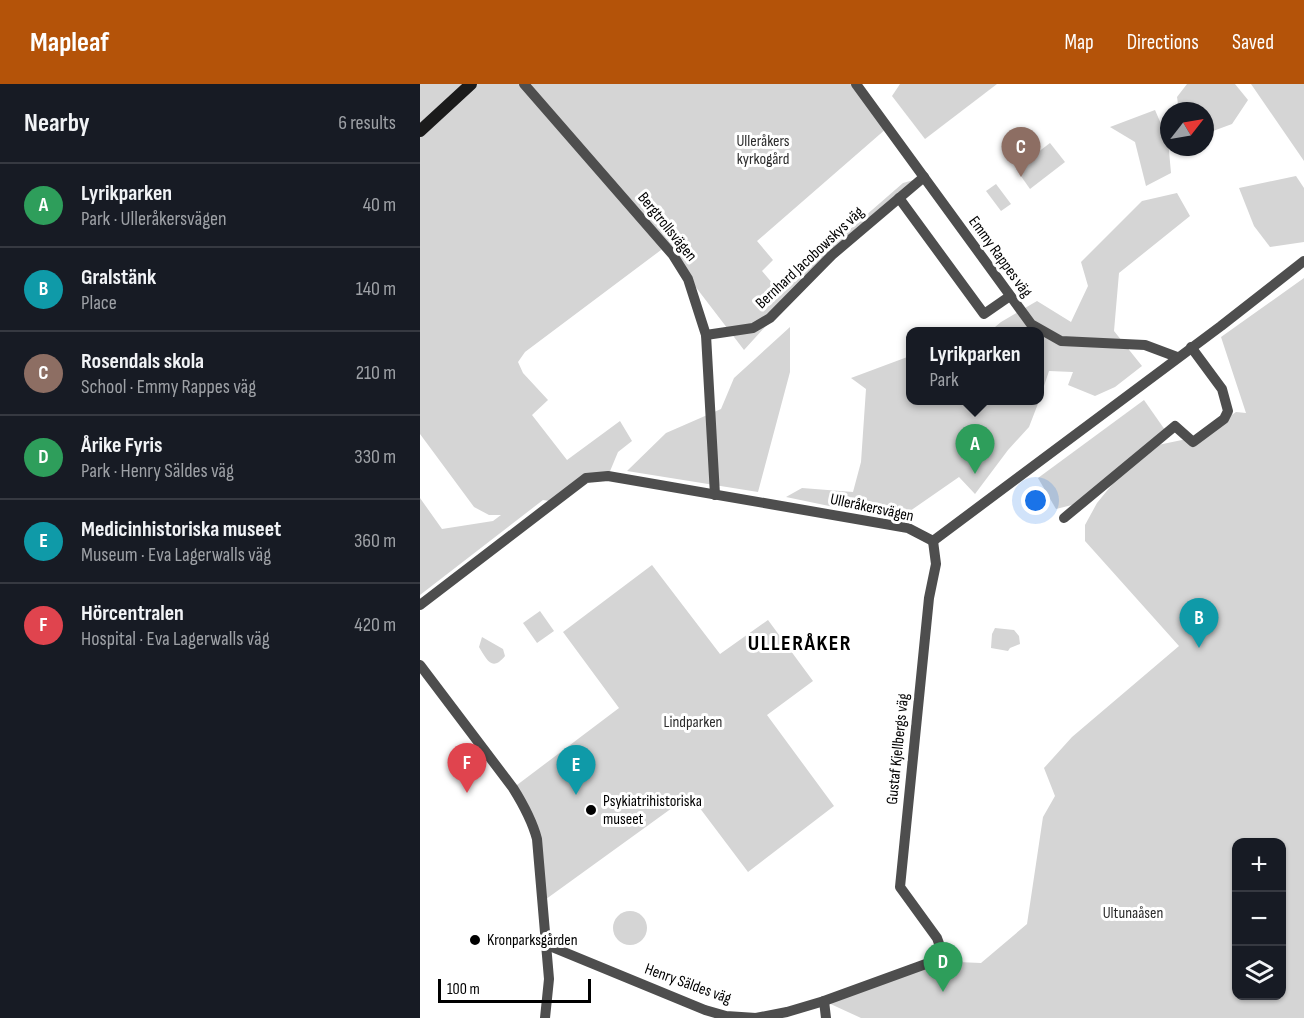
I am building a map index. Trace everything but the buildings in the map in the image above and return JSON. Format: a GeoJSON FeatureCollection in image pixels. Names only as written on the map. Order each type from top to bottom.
{"type":"FeatureCollection","features":[{"type":"Feature","properties":{"kind":"main road"},"geometry":{"type":"LineString","coordinates":[[420,131],[471,84]]}},
{"type":"Feature","properties":{"kind":"street","name":"Bergtrollsvägen"},"geometry":{"type":"LineString","coordinates":[[524,84],[673,255],[688,279],[706,335],[715,495]]}},
{"type":"Feature","properties":{"kind":"street","name":"Emmy Rappes väg"},"geometry":{"type":"LineString","coordinates":[[856,84],[1010,296],[1031,324],[1036,327]]}},
{"type":"Feature","properties":{"kind":"street","name":"Bernhard Jacobowskys väg"},"geometry":{"type":"LineString","coordinates":[[706,335],[753,328],[770,318],[832,255],[924,177]]}},
{"type":"Feature","properties":{"kind":"street"},"geometry":{"type":"LineString","coordinates":[[899,198],[984,315],[1010,296]]}},
{"type":"Feature","properties":{"kind":"street"},"geometry":{"type":"LineString","coordinates":[[933,541],[1304,261]]}},
{"type":"Feature","properties":{"kind":"street","name":"Emmy Rappes väg"},"geometry":{"type":"LineString","coordinates":[[1044,331],[1061,341],[1145,345],[1177,357]]}},
{"type":"Feature","properties":{"kind":"street"},"geometry":{"type":"LineString","coordinates":[[1064,518],[1175,426],[1193,442],[1224,419],[1228,411],[1222,389],[1191,348]]}},
{"type":"Feature","properties":{"kind":"street","name":"Ulleråkersvägen"},"geometry":{"type":"LineString","coordinates":[[420,605],[586,478],[608,476],[908,528],[933,541]]}},
{"type":"Feature","properties":{"kind":"street","name":"Gustaf Kjellbergs väg"},"geometry":{"type":"LineString","coordinates":[[933,541],[936,564],[929,598],[900,887],[937,938],[941,949]]}},
{"type":"Feature","properties":{"kind":"street"},"geometry":{"type":"LineString","coordinates":[[420,665],[513,788],[526,809],[537,839],[549,979],[545,1018]]}},
{"type":"Feature","properties":{"kind":"street","name":"Henry Säldes väg"},"geometry":{"type":"LineString","coordinates":[[546,945],[726,1016],[756,1018],[824,1001],[934,961],[940,962],[941,949]]}},
{"type":"Feature","properties":{"kind":"street"},"geometry":{"type":"LineString","coordinates":[[824,1001],[826,1018]]}},
{"type":"Feature","properties":{"kind":"green space","name":"Ulleråkers kyrkogård"},"geometry":{"type":"Polygon","coordinates":[[[420,84],[856,84],[887,128],[757,241],[773,260],[762,271],[779,291],[903,183],[924,177],[783,307],[744,350],[665,247],[525,352],[518,362],[523,373],[548,400],[532,415],[567,460],[620,421],[632,441],[618,452],[608,476],[586,478],[555,502],[543,500],[420,595],[420,498],[442,529],[493,521],[501,515],[489,515],[474,507],[420,434],[420,84]]]}},
{"type":"Feature","properties":{"kind":"green space"},"geometry":{"type":"Polygon","coordinates":[[[900,84],[997,84],[925,139],[892,96],[900,84]]]}},
{"type":"Feature","properties":{"kind":"green space"},"geometry":{"type":"Polygon","coordinates":[[[1187,84],[1235,84],[1248,100],[1232,124],[1214,131],[1214,102],[1178,102],[1177,97],[1187,84]]]}},
{"type":"Feature","properties":{"kind":"green space"},"geometry":{"type":"Polygon","coordinates":[[[1251,84],[1304,84],[1304,161],[1251,84]]]}},
{"type":"Feature","properties":{"kind":"green space"},"geometry":{"type":"Polygon","coordinates":[[[1155,110],[1160,122],[1160,156],[1169,156],[1171,173],[1146,186],[1135,142],[1110,127],[1155,110]]]}},
{"type":"Feature","properties":{"kind":"green space"},"geometry":{"type":"Polygon","coordinates":[[[1050,143],[1065,162],[1030,189],[1016,169],[1050,143]]]}},
{"type":"Feature","properties":{"kind":"green space"},"geometry":{"type":"Polygon","coordinates":[[[1296,176],[1304,188],[1304,242],[1270,247],[1254,226],[1239,188],[1296,176]]]}},
{"type":"Feature","properties":{"kind":"green space"},"geometry":{"type":"Polygon","coordinates":[[[996,184],[1011,204],[1001,211],[986,191],[996,184]]]}},
{"type":"Feature","properties":{"kind":"green space"},"geometry":{"type":"Polygon","coordinates":[[[1177,193],[1190,216],[1119,273],[1114,331],[1142,366],[1115,387],[1095,396],[1068,385],[1073,372],[1049,371],[1044,386],[1044,327],[995,327],[1037,301],[1071,322],[1088,286],[1081,262],[1142,201],[1177,193]]]}},
{"type":"Feature","properties":{"kind":"green space","name":"Ultunaåsen"},"geometry":{"type":"Polygon","coordinates":[[[1304,278],[1304,1018],[861,1018],[824,1001],[934,961],[981,963],[1027,924],[1043,817],[1055,796],[1044,768],[1072,737],[1179,646],[1085,541],[1085,525],[1097,503],[1119,476],[1158,445],[1201,436],[1236,412],[1246,413],[1221,337],[1304,278]]]}},
{"type":"Feature","properties":{"kind":"green space"},"geometry":{"type":"Polygon","coordinates":[[[790,327],[790,372],[758,492],[627,471],[666,433],[721,409],[734,378],[790,327]]]}},
{"type":"Feature","properties":{"kind":"green space"},"geometry":{"type":"Polygon","coordinates":[[[906,357],[906,405],[1037,405],[1029,427],[1008,450],[975,494],[959,477],[910,511],[858,512],[786,497],[802,488],[853,492],[861,462],[866,389],[851,378],[906,357]]]}},
{"type":"Feature","properties":{"kind":"green space"},"geometry":{"type":"Polygon","coordinates":[[[1144,400],[1165,430],[1076,504],[1056,509],[1038,478],[1144,400]]]}},
{"type":"Feature","properties":{"kind":"green space","name":"Lindparken"},"geometry":{"type":"Polygon","coordinates":[[[652,565],[720,654],[768,620],[813,681],[767,715],[834,806],[748,872],[690,795],[542,902],[537,839],[513,788],[619,708],[563,632],[652,565]]]}},
{"type":"Feature","properties":{"kind":"green space"},"geometry":{"type":"Polygon","coordinates":[[[540,611],[554,631],[537,643],[523,623],[540,611]]]}},
{"type":"Feature","properties":{"kind":"green space"},"geometry":{"type":"Polygon","coordinates":[[[995,628],[1014,630],[1019,636],[1020,644],[1008,651],[991,648],[995,628]]]}},
{"type":"Feature","properties":{"kind":"green space"},"geometry":{"type":"Polygon","coordinates":[[[482,637],[503,649],[505,656],[497,663],[493,664],[487,660],[479,647],[482,637]]]}},
{"type":"Feature","properties":{"kind":"green space"},"geometry":{"type":"Polygon","coordinates":[[[630,911],[642,916],[647,928],[642,940],[630,945],[618,940],[613,928],[618,916],[630,911]]]}},
{"type":"Feature","properties":{"kind":"place","name":"Rosendals skola"},"geometry":{"type":"Point","coordinates":[1021,177]}},
{"type":"Feature","properties":{"kind":"place","name":"Lyrikparken"},"geometry":{"type":"Point","coordinates":[975,474]}},
{"type":"Feature","properties":{"kind":"place","name":"Gralstänk"},"geometry":{"type":"Point","coordinates":[1199,648]}},
{"type":"Feature","properties":{"kind":"place","name":"Hörcentralen"},"geometry":{"type":"Point","coordinates":[467,793]}},
{"type":"Feature","properties":{"kind":"place","name":"Medicinhistoriska museet"},"geometry":{"type":"Point","coordinates":[576,795]}},
{"type":"Feature","properties":{"kind":"place","name":"Psykiatrihistoriska museet"},"geometry":{"type":"Point","coordinates":[591,810]}},
{"type":"Feature","properties":{"kind":"place","name":"Kronparksgården"},"geometry":{"type":"Point","coordinates":[475,940]}},
{"type":"Feature","properties":{"kind":"place","name":"Årike Fyris"},"geometry":{"type":"Point","coordinates":[943,992]}},
{"type":"Feature","properties":{"kind":"district","name":"ULLERÅKER"},"geometry":{"type":"Point","coordinates":[800,643]}}]}
